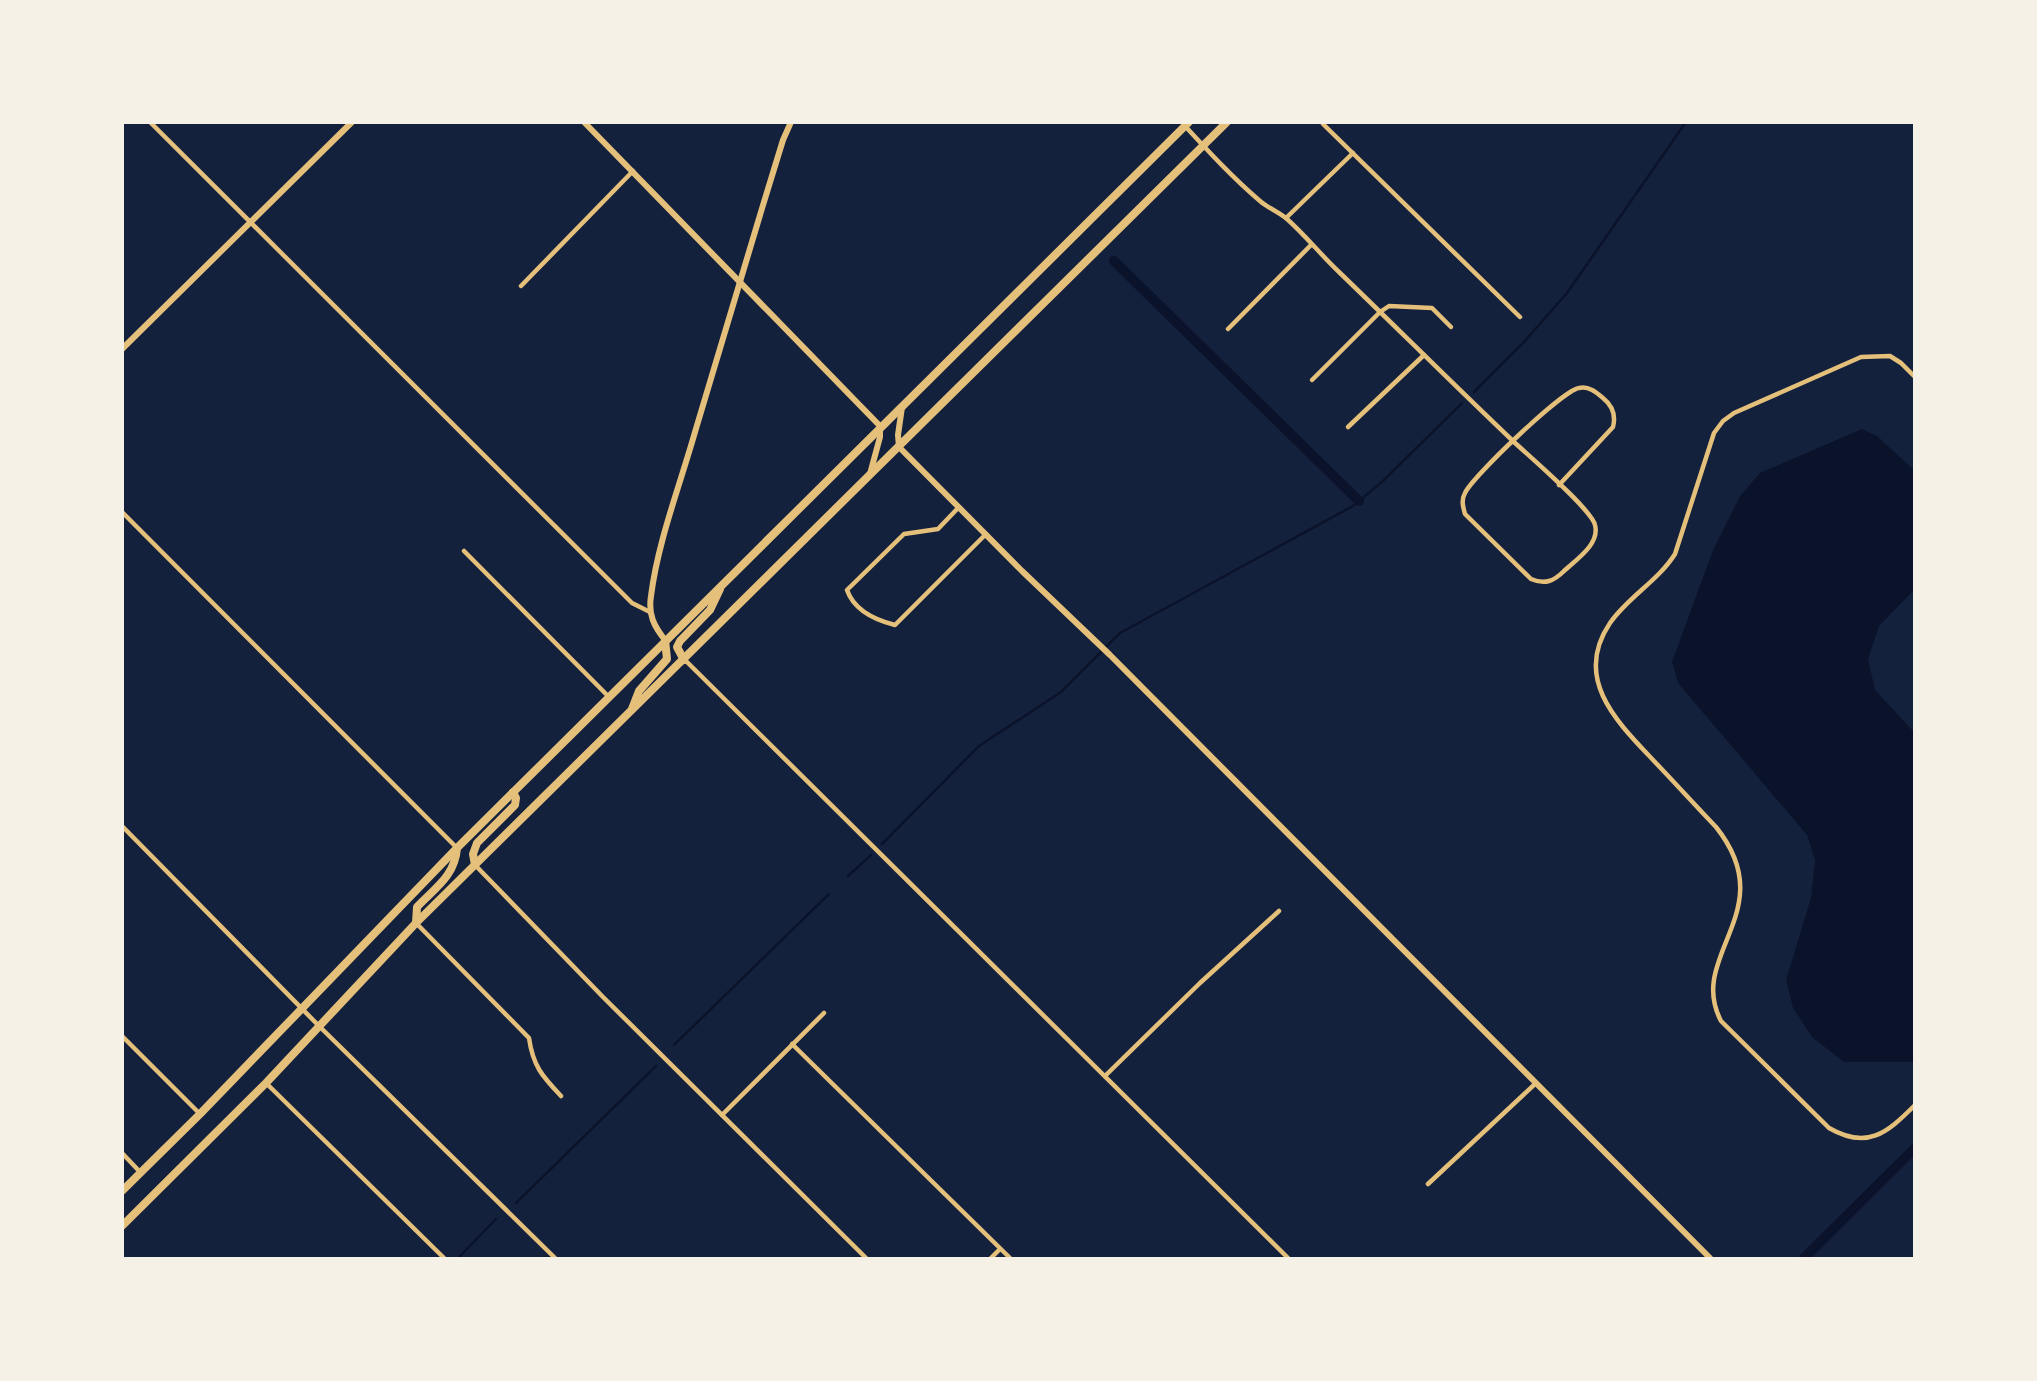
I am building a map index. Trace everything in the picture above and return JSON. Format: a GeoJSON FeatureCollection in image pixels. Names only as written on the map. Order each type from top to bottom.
{"type":"FeatureCollection","features":[{"type":"Feature","properties":{"kind":"main road"},"geometry":{"type":"LineString","coordinates":[[122,1226],[266,1083],[416,923],[1227,122]]}},
{"type":"Feature","properties":{"kind":"main road"},"geometry":{"type":"LineString","coordinates":[[122,1191],[608,696],[1187,125]]}},
{"type":"Feature","properties":{"kind":"main road"},"geometry":{"type":"LineString","coordinates":[[684,660],[677,647],[680,640],[710,610],[723,583]]}},
{"type":"Feature","properties":{"kind":"main road"},"geometry":{"type":"LineString","coordinates":[[631,711],[639,691],[667,659],[665,640]]}},
{"type":"Feature","properties":{"kind":"main road"},"geometry":{"type":"LineString","coordinates":[[475,865],[473,854],[477,843],[515,805],[513,792]]}},
{"type":"Feature","properties":{"kind":"main road"},"geometry":{"type":"LineString","coordinates":[[416,923],[417,907],[452,871],[457,848]]}},
{"type":"Feature","properties":{"kind":"street"},"geometry":{"type":"LineString","coordinates":[[150,122],[632,603],[650,612]]}},
{"type":"Feature","properties":{"kind":"street"},"geometry":{"type":"LineString","coordinates":[[122,349],[352,122]]}},
{"type":"Feature","properties":{"kind":"street"},"geometry":{"type":"LineString","coordinates":[[584,122],[880,426],[880,437],[870,476]]}},
{"type":"Feature","properties":{"kind":"street"},"geometry":{"type":"LineString","coordinates":[[665,640],[653,624],[650,612],[662,544],[783,140],[791,122]]}},
{"type":"Feature","properties":{"kind":"street"},"geometry":{"type":"LineString","coordinates":[[1323,124],[1520,317]]}},
{"type":"Feature","properties":{"kind":"street"},"geometry":{"type":"LineString","coordinates":[[1187,125],[1203,146],[1262,203],[1286,218],[1311,245],[1424,355],[1513,441],[1559,485],[1594,520],[1594,541],[1552,580],[1538,582],[1531,579],[1465,514],[1462,500],[1468,488],[1513,441],[1573,390],[1587,388],[1606,401],[1614,413],[1612,427],[1559,485]]}},
{"type":"Feature","properties":{"kind":"street"},"geometry":{"type":"LineString","coordinates":[[1286,218],[1353,153]]}},
{"type":"Feature","properties":{"kind":"street"},"geometry":{"type":"LineString","coordinates":[[521,286],[633,171]]}},
{"type":"Feature","properties":{"kind":"street"},"geometry":{"type":"LineString","coordinates":[[1228,329],[1311,245]]}},
{"type":"Feature","properties":{"kind":"street"},"geometry":{"type":"LineString","coordinates":[[1312,380],[1389,306],[1432,308],[1451,327]]}},
{"type":"Feature","properties":{"kind":"street"},"geometry":{"type":"LineString","coordinates":[[1348,427],[1424,355]]}},
{"type":"Feature","properties":{"kind":"street"},"geometry":{"type":"LineString","coordinates":[[1914,376],[1890,356],[1861,357],[1734,413],[1723,421],[1714,433],[1675,554],[1663,570],[1610,623],[1600,641],[1596,662],[1602,696],[1615,720],[1716,827],[1730,844],[1737,860],[1741,878],[1737,913],[1712,983],[1713,1001],[1721,1021],[1829,1128],[1843,1136],[1875,1137],[1887,1131],[1914,1106]]}},
{"type":"Feature","properties":{"kind":"street"},"geometry":{"type":"LineString","coordinates":[[902,405],[899,447],[1110,654],[1710,1258]]}},
{"type":"Feature","properties":{"kind":"street"},"geometry":{"type":"LineString","coordinates":[[959,507],[938,529],[904,534],[847,590],[852,604],[883,622],[895,625],[986,534]]}},
{"type":"Feature","properties":{"kind":"street"},"geometry":{"type":"LineString","coordinates":[[122,512],[457,848]]}},
{"type":"Feature","properties":{"kind":"street"},"geometry":{"type":"LineString","coordinates":[[464,551],[608,696]]}},
{"type":"Feature","properties":{"kind":"street"},"geometry":{"type":"LineString","coordinates":[[684,660],[1288,1258]]}},
{"type":"Feature","properties":{"kind":"street"},"geometry":{"type":"LineString","coordinates":[[122,826],[319,1026],[555,1258]]}},
{"type":"Feature","properties":{"kind":"street"},"geometry":{"type":"LineString","coordinates":[[475,865],[603,997],[866,1258]]}},
{"type":"Feature","properties":{"kind":"street"},"geometry":{"type":"LineString","coordinates":[[1105,1076],[1200,983],[1279,911]]}},
{"type":"Feature","properties":{"kind":"street"},"geometry":{"type":"LineString","coordinates":[[416,923],[529,1038],[532,1056],[540,1075],[561,1096]]}},
{"type":"Feature","properties":{"kind":"street"},"geometry":{"type":"LineString","coordinates":[[722,1115],[824,1013]]}},
{"type":"Feature","properties":{"kind":"street"},"geometry":{"type":"LineString","coordinates":[[122,1036],[200,1114]]}},
{"type":"Feature","properties":{"kind":"street"},"geometry":{"type":"LineString","coordinates":[[792,1044],[1010,1258]]}},
{"type":"Feature","properties":{"kind":"street"},"geometry":{"type":"LineString","coordinates":[[266,1083],[444,1258]]}},
{"type":"Feature","properties":{"kind":"street"},"geometry":{"type":"LineString","coordinates":[[1428,1184],[1536,1083]]}},
{"type":"Feature","properties":{"kind":"street"},"geometry":{"type":"LineString","coordinates":[[122,1153],[141,1173]]}},
{"type":"Feature","properties":{"kind":"street"},"geometry":{"type":"LineString","coordinates":[[991,1258],[1000,1249]]}},
{"type":"Feature","properties":{"kind":"water"},"geometry":{"type":"Polygon","coordinates":[[[1862,429],[1877,436],[1914,470],[1914,590],[1879,626],[1868,659],[1875,690],[1914,732],[1914,1062],[1844,1062],[1812,1037],[1793,1008],[1786,980],[1811,898],[1815,860],[1807,835],[1678,683],[1672,662],[1713,550],[1740,496],[1760,473],[1862,429]]]}},
{"type":"Feature","properties":{"kind":"waterway"},"geometry":{"type":"LineString","coordinates":[[1474,392],[1523,343],[1567,293],[1686,122]]}},
{"type":"Feature","properties":{"kind":"waterway"},"geometry":{"type":"LineString","coordinates":[[1114,261],[1359,501]]}},
{"type":"Feature","properties":{"kind":"waterway"},"geometry":{"type":"LineString","coordinates":[[882,844],[979,746],[1061,692],[1120,633],[1353,506],[1383,481],[1462,403]]}},
{"type":"Feature","properties":{"kind":"waterway"},"geometry":{"type":"LineString","coordinates":[[848,876],[871,855]]}},
{"type":"Feature","properties":{"kind":"waterway"},"geometry":{"type":"LineString","coordinates":[[674,1045],[829,894]]}},
{"type":"Feature","properties":{"kind":"waterway"},"geometry":{"type":"LineString","coordinates":[[516,1203],[656,1066]]}},
{"type":"Feature","properties":{"kind":"waterway"},"geometry":{"type":"LineString","coordinates":[[1804,1258],[1914,1149]]}},
{"type":"Feature","properties":{"kind":"waterway"},"geometry":{"type":"LineString","coordinates":[[458,1258],[496,1219]]}}]}
